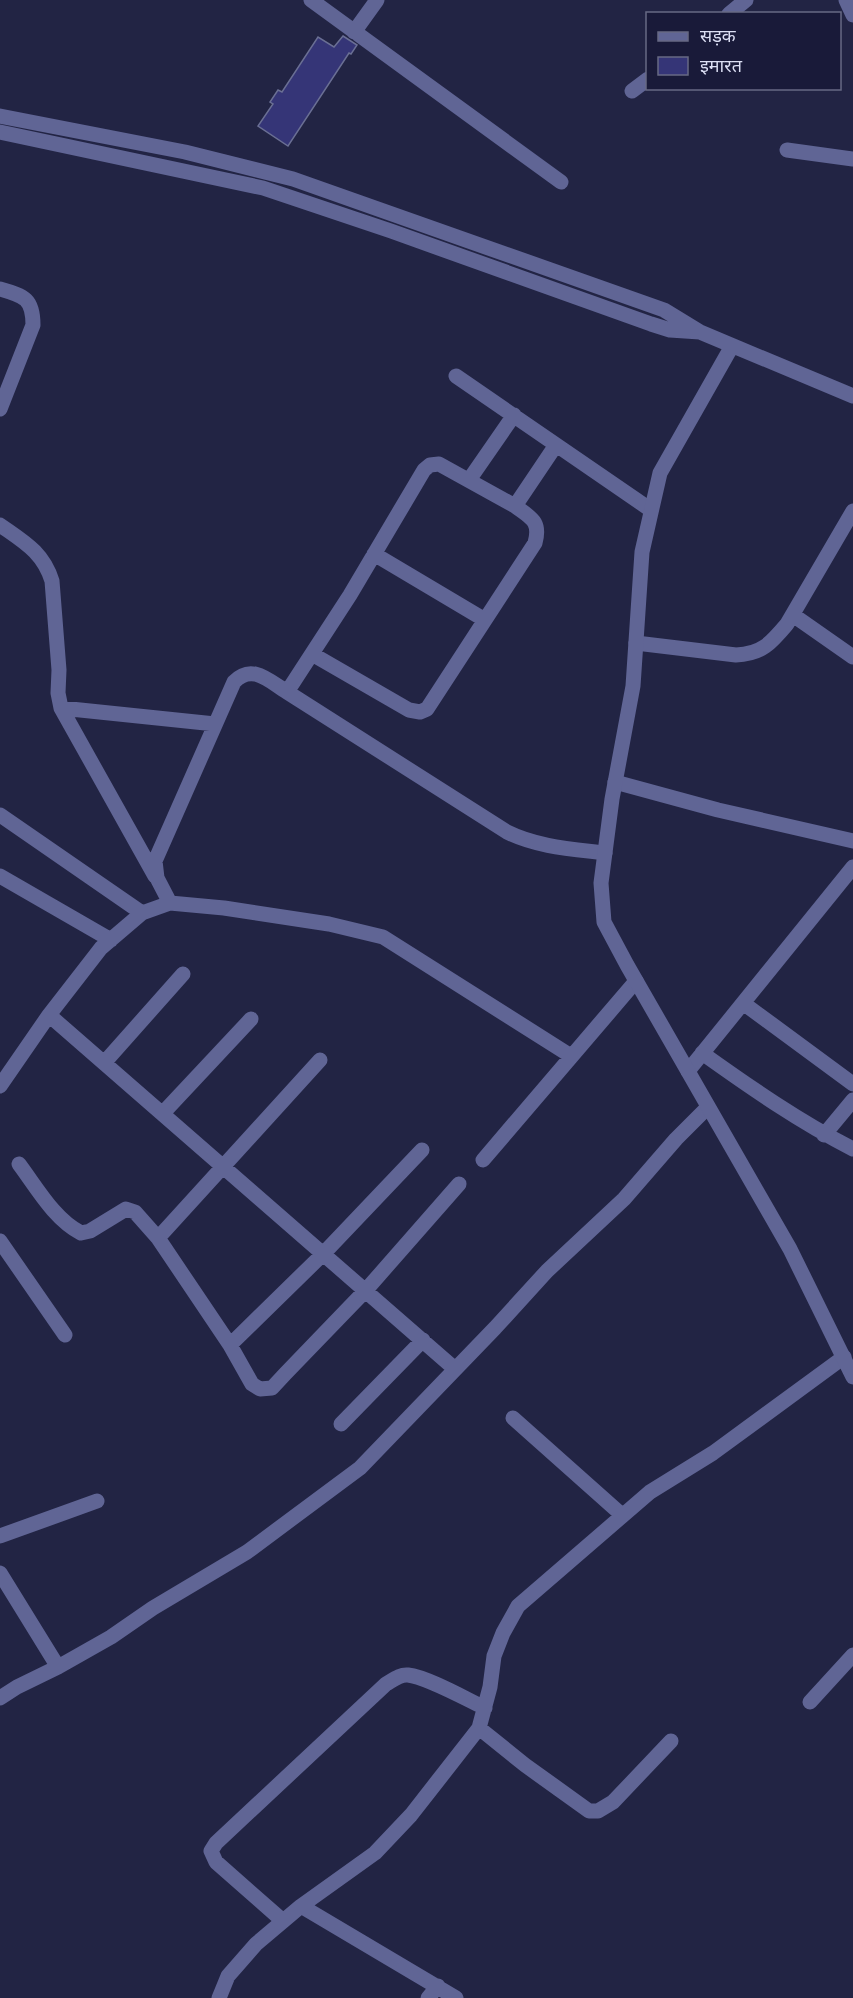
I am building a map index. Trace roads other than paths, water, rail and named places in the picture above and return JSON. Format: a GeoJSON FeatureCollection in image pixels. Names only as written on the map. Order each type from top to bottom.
{"type":"FeatureCollection","features":[{"type":"Feature","properties":{"kind":"street"},"geometry":{"type":"LineString","coordinates":[[311,0],[561,182]]}},
{"type":"Feature","properties":{"kind":"street"},"geometry":{"type":"LineString","coordinates":[[354,32],[377,0]]}},
{"type":"Feature","properties":{"kind":"street"},"geometry":{"type":"LineString","coordinates":[[731,12],[746,0]]}},
{"type":"Feature","properties":{"kind":"street"},"geometry":{"type":"LineString","coordinates":[[846,0],[853,15]]}},
{"type":"Feature","properties":{"kind":"street"},"geometry":{"type":"LineString","coordinates":[[632,91],[646,80]]}},
{"type":"Feature","properties":{"kind":"street"},"geometry":{"type":"LineString","coordinates":[[0,116],[184,152],[293,178],[664,310],[700,332],[853,396]]}},
{"type":"Feature","properties":{"kind":"street"},"geometry":{"type":"LineString","coordinates":[[0,132],[263,188],[346,215],[651,324],[670,330],[700,332]]}},
{"type":"Feature","properties":{"kind":"street"},"geometry":{"type":"LineString","coordinates":[[787,150],[853,159]]}},
{"type":"Feature","properties":{"kind":"street"},"geometry":{"type":"LineString","coordinates":[[0,289],[17,294],[30,303],[33,310],[33,325],[0,409]]}},
{"type":"Feature","properties":{"kind":"street"},"geometry":{"type":"LineString","coordinates":[[732,346],[660,472],[651,510],[642,552],[633,686],[615,782],[601,883],[604,921],[790,1249],[853,1377]]}},
{"type":"Feature","properties":{"kind":"street"},"geometry":{"type":"LineString","coordinates":[[456,376],[651,510]]}},
{"type":"Feature","properties":{"kind":"street"},"geometry":{"type":"LineString","coordinates":[[469,480],[514,415]]}},
{"type":"Feature","properties":{"kind":"street"},"geometry":{"type":"LineString","coordinates":[[515,506],[556,445]]}},
{"type":"Feature","properties":{"kind":"street"},"geometry":{"type":"LineString","coordinates":[[287,692],[424,470],[430,465],[439,464],[515,506],[534,520],[537,533],[535,543],[427,710],[420,712],[409,710],[312,654]]}},
{"type":"Feature","properties":{"kind":"street"},"geometry":{"type":"LineString","coordinates":[[636,643],[736,655],[749,655],[762,649],[774,640],[793,615],[853,511]]}},
{"type":"Feature","properties":{"kind":"street"},"geometry":{"type":"LineString","coordinates":[[0,525],[30,546],[44,560],[48,568],[52,581],[58,693],[61,708],[170,903]]}},
{"type":"Feature","properties":{"kind":"street"},"geometry":{"type":"LineString","coordinates":[[374,554],[485,620]]}},
{"type":"Feature","properties":{"kind":"street"},"geometry":{"type":"LineString","coordinates":[[793,615],[853,657]]}},
{"type":"Feature","properties":{"kind":"street"},"geometry":{"type":"LineString","coordinates":[[157,878],[155,861],[215,724],[234,682],[250,672],[287,692],[507,832],[537,844],[605,853]]}},
{"type":"Feature","properties":{"kind":"street"},"geometry":{"type":"LineString","coordinates":[[61,708],[215,724]]}},
{"type":"Feature","properties":{"kind":"street"},"geometry":{"type":"LineString","coordinates":[[615,782],[718,810],[853,841]]}},
{"type":"Feature","properties":{"kind":"street"},"geometry":{"type":"LineString","coordinates":[[0,815],[142,913]]}},
{"type":"Feature","properties":{"kind":"street"},"geometry":{"type":"LineString","coordinates":[[688,1071],[853,867]]}},
{"type":"Feature","properties":{"kind":"street"},"geometry":{"type":"LineString","coordinates":[[0,876],[111,939]]}},
{"type":"Feature","properties":{"kind":"street"},"geometry":{"type":"LineString","coordinates":[[0,1086],[49,1015],[101,948],[142,913],[170,903],[224,908],[329,924],[383,938],[571,1056]]}},
{"type":"Feature","properties":{"kind":"street"},"geometry":{"type":"LineString","coordinates":[[104,1063],[183,974]]}},
{"type":"Feature","properties":{"kind":"street"},"geometry":{"type":"LineString","coordinates":[[483,1160],[636,981]]}},
{"type":"Feature","properties":{"kind":"street"},"geometry":{"type":"LineString","coordinates":[[743,1003],[853,1084]]}},
{"type":"Feature","properties":{"kind":"street"},"geometry":{"type":"LineString","coordinates":[[49,1015],[455,1369]]}},
{"type":"Feature","properties":{"kind":"street"},"geometry":{"type":"LineString","coordinates":[[163,1113],[251,1019]]}},
{"type":"Feature","properties":{"kind":"street"},"geometry":{"type":"LineString","coordinates":[[702,1053],[751,1089],[824,1135],[853,1149]]}},
{"type":"Feature","properties":{"kind":"street"},"geometry":{"type":"LineString","coordinates":[[158,1238],[320,1060]]}},
{"type":"Feature","properties":{"kind":"street"},"geometry":{"type":"LineString","coordinates":[[824,1135],[853,1100]]}},
{"type":"Feature","properties":{"kind":"street"},"geometry":{"type":"LineString","coordinates":[[0,1698],[111,1637],[153,1608],[247,1552],[360,1468],[548,1271],[624,1199],[676,1138],[708,1107]]}},
{"type":"Feature","properties":{"kind":"street"},"geometry":{"type":"LineString","coordinates":[[230,1345],[324,1253],[422,1150]]}},
{"type":"Feature","properties":{"kind":"street"},"geometry":{"type":"LineString","coordinates":[[18,1164],[57,1214],[71,1228],[81,1233],[90,1231],[126,1209],[135,1212],[158,1238],[230,1345],[252,1384],[260,1389],[272,1388],[366,1290],[459,1184]]}},
{"type":"Feature","properties":{"kind":"street"},"geometry":{"type":"LineString","coordinates":[[0,1240],[65,1335]]}},
{"type":"Feature","properties":{"kind":"street"},"geometry":{"type":"LineString","coordinates":[[341,1424],[423,1340]]}},
{"type":"Feature","properties":{"kind":"street"},"geometry":{"type":"LineString","coordinates":[[219,1998],[228,1976],[256,1944],[301,1906],[375,1853],[411,1815],[479,1728],[490,1687],[494,1656],[503,1633],[519,1606],[622,1515],[666,1481],[712,1454],[844,1357]]}},
{"type":"Feature","properties":{"kind":"street"},"geometry":{"type":"LineString","coordinates":[[513,1418],[622,1515]]}},
{"type":"Feature","properties":{"kind":"street"},"geometry":{"type":"LineString","coordinates":[[0,1536],[97,1501]]}},
{"type":"Feature","properties":{"kind":"street"},"geometry":{"type":"LineString","coordinates":[[0,1573],[58,1667]]}},
{"type":"Feature","properties":{"kind":"street"},"geometry":{"type":"LineString","coordinates":[[810,1702],[853,1655]]}},
{"type":"Feature","properties":{"kind":"street"},"geometry":{"type":"LineString","coordinates":[[283,1921],[216,1862],[211,1851],[216,1843],[386,1684],[398,1677],[407,1675],[426,1681],[485,1708]]}},
{"type":"Feature","properties":{"kind":"street"},"geometry":{"type":"LineString","coordinates":[[479,1728],[588,1811],[598,1811],[613,1802],[671,1742]]}},
{"type":"Feature","properties":{"kind":"street"},"geometry":{"type":"LineString","coordinates":[[301,1906],[456,1998]]}},
{"type":"Feature","properties":{"kind":"street"},"geometry":{"type":"LineString","coordinates":[[428,1998],[438,1986]]}}]}
